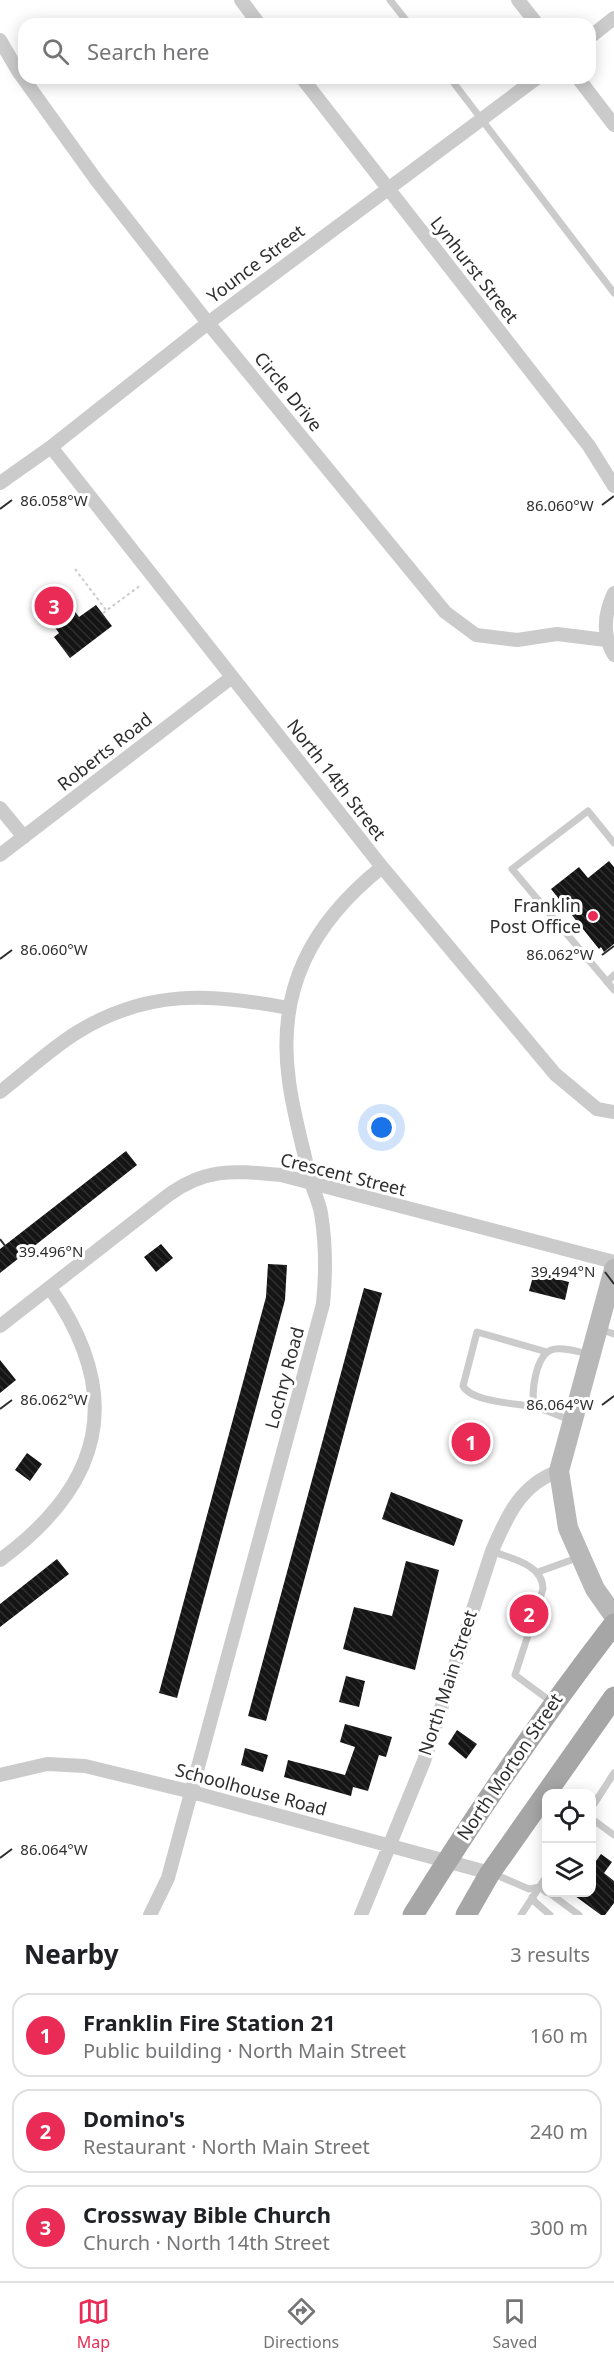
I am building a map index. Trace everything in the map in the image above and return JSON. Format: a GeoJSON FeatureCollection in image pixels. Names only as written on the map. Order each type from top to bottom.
{"type":"FeatureCollection","features":[{"type":"Feature","properties":{"kind":"main road","name":"North Morton Street"},"geometry":{"type":"LineString","coordinates":[[413,1915],[553,1703],[614,1624]]}},
{"type":"Feature","properties":{"kind":"main road"},"geometry":{"type":"LineString","coordinates":[[466,1915],[490,1873],[614,1697]]}},
{"type":"Feature","properties":{"kind":"street"},"geometry":{"type":"LineString","coordinates":[[241,0],[255,18]]}},
{"type":"Feature","properties":{"kind":"street"},"geometry":{"type":"LineString","coordinates":[[518,0],[532,18]]}},
{"type":"Feature","properties":{"kind":"street"},"geometry":{"type":"LineString","coordinates":[[596,32],[614,18]]}},
{"type":"Feature","properties":{"kind":"street","name":"Circle Drive"},"geometry":{"type":"LineString","coordinates":[[0,40],[18,70]]}},
{"type":"Feature","properties":{"kind":"street","name":"Circle Drive"},"geometry":{"type":"LineString","coordinates":[[28,84],[97,182],[208,323],[445,612],[476,635],[517,640],[557,634],[606,640]]}},
{"type":"Feature","properties":{"kind":"street","name":"Lynhurst Street"},"geometry":{"type":"LineString","coordinates":[[307,84],[589,446],[614,486]]}},
{"type":"Feature","properties":{"kind":"street","name":"Younce Street"},"geometry":{"type":"LineString","coordinates":[[0,483],[51,447],[208,323],[529,84]]}},
{"type":"Feature","properties":{"kind":"street"},"geometry":{"type":"LineString","coordinates":[[583,84],[614,125]]}},
{"type":"Feature","properties":{"kind":"street","name":"North 14th Street"},"geometry":{"type":"LineString","coordinates":[[51,447],[382,867],[555,1074],[597,1109],[614,1112]]}},
{"type":"Feature","properties":{"kind":"street"},"geometry":{"type":"LineString","coordinates":[[614,592],[606,621],[606,640],[614,655]]}},
{"type":"Feature","properties":{"kind":"street","name":"Roberts Road"},"geometry":{"type":"LineString","coordinates":[[0,855],[232,677]]}},
{"type":"Feature","properties":{"kind":"street"},"geometry":{"type":"LineString","coordinates":[[0,808],[24,837]]}},
{"type":"Feature","properties":{"kind":"street","name":"Lochry Road"},"geometry":{"type":"LineString","coordinates":[[150,1915],[168,1878],[323,1304],[326,1279],[321,1211],[312,1185],[289,1082],[286,1027],[289,1008],[306,953],[327,920],[352,891],[382,867]]}},
{"type":"Feature","properties":{"kind":"street"},"geometry":{"type":"LineString","coordinates":[[0,1092],[76,1033],[120,1011],[143,1004],[166,998],[227,997],[289,1008]]}},
{"type":"Feature","properties":{"kind":"street","name":"Crescent Street"},"geometry":{"type":"LineString","coordinates":[[0,1326],[166,1196],[195,1178],[236,1171],[281,1175],[312,1185],[614,1262]]}},
{"type":"Feature","properties":{"kind":"street"},"geometry":{"type":"LineString","coordinates":[[614,1269],[606,1331],[589,1354],[559,1470],[568,1528],[595,1589],[614,1616]]}},
{"type":"Feature","properties":{"kind":"street"},"geometry":{"type":"LineString","coordinates":[[0,1560],[28,1539],[66,1498],[79,1477],[93,1425],[94,1401],[86,1351],[69,1315],[50,1288]]}},
{"type":"Feature","properties":{"kind":"street","name":"North Main Street"},"geometry":{"type":"LineString","coordinates":[[361,1915],[391,1847],[424,1761],[492,1551],[516,1502],[529,1487],[544,1476],[559,1470]]}},
{"type":"Feature","properties":{"kind":"street","name":"Schoolhouse Road"},"geometry":{"type":"LineString","coordinates":[[0,1775],[47,1764],[85,1766],[192,1792],[490,1873]]}},
{"type":"Feature","properties":{"kind":"lane"},"geometry":{"type":"LineString","coordinates":[[390,0],[404,18]]}},
{"type":"Feature","properties":{"kind":"lane"},"geometry":{"type":"LineString","coordinates":[[455,84],[614,293]]}},
{"type":"Feature","properties":{"kind":"lane"},"geometry":{"type":"LineString","coordinates":[[614,843],[588,812],[512,869],[614,990]]}},
{"type":"Feature","properties":{"kind":"lane"},"geometry":{"type":"LineString","coordinates":[[607,982],[614,975]]}},
{"type":"Feature","properties":{"kind":"lane"},"geometry":{"type":"LineString","coordinates":[[547,1352],[477,1332],[463,1386],[466,1391],[524,1407],[535,1407],[571,1420]]}},
{"type":"Feature","properties":{"kind":"lane"},"geometry":{"type":"LineString","coordinates":[[535,1407],[532,1392],[536,1374],[547,1352],[554,1349],[589,1354]]}},
{"type":"Feature","properties":{"kind":"lane"},"geometry":{"type":"LineString","coordinates":[[492,1551],[538,1572],[543,1581],[543,1589],[515,1675],[553,1703]]}},
{"type":"Feature","properties":{"kind":"lane"},"geometry":{"type":"LineString","coordinates":[[538,1572],[579,1557]]}},
{"type":"Feature","properties":{"kind":"lane"},"geometry":{"type":"LineString","coordinates":[[596,1800],[614,1773]]}},
{"type":"Feature","properties":{"kind":"lane"},"geometry":{"type":"LineString","coordinates":[[596,1822],[614,1835]]}},
{"type":"Feature","properties":{"kind":"lane"},"geometry":{"type":"LineString","coordinates":[[490,1873],[529,1889],[542,1890]]}},
{"type":"Feature","properties":{"kind":"lane"},"geometry":{"type":"LineString","coordinates":[[529,1889],[533,1898],[550,1915]]}},
{"type":"Feature","properties":{"kind":"lane"},"geometry":{"type":"LineString","coordinates":[[521,1915],[533,1898],[542,1892]]}},
{"type":"Feature","properties":{"kind":"lane"},"geometry":{"type":"LineString","coordinates":[[555,1897],[579,1915]]}},
{"type":"Feature","properties":{"kind":"path"},"geometry":{"type":"LineString","coordinates":[[75,569],[106,611]]}},
{"type":"Feature","properties":{"kind":"path"},"geometry":{"type":"LineString","coordinates":[[103,614],[153,576]]}},
{"type":"Feature","properties":{"kind":"path"},"geometry":{"type":"LineString","coordinates":[[52,586],[57,592]]}},
{"type":"Feature","properties":{"kind":"building"},"geometry":{"type":"Polygon","coordinates":[[[59,590],[79,617],[96,605],[112,626],[70,658],[54,637],[59,633],[39,606],[59,590]]]}},
{"type":"Feature","properties":{"kind":"building","name":"Franklin Post Office"},"geometry":{"type":"Polygon","coordinates":[[[609,861],[614,867],[614,944],[604,952],[601,947],[599,949],[551,889],[579,867],[588,878],[609,861]]]}},
{"type":"Feature","properties":{"kind":"building"},"geometry":{"type":"Polygon","coordinates":[[[126,1151],[137,1165],[0,1273],[0,1249],[126,1151]]]}},
{"type":"Feature","properties":{"kind":"building"},"geometry":{"type":"Polygon","coordinates":[[[161,1244],[173,1258],[156,1272],[144,1257],[161,1244]]]}},
{"type":"Feature","properties":{"kind":"building"},"geometry":{"type":"Polygon","coordinates":[[[268,1264],[287,1265],[285,1300],[177,1698],[159,1693],[266,1297],[268,1264]]]}},
{"type":"Feature","properties":{"kind":"building"},"geometry":{"type":"Polygon","coordinates":[[[534,1273],[569,1282],[565,1300],[529,1291],[534,1273]]]}},
{"type":"Feature","properties":{"kind":"building"},"geometry":{"type":"Polygon","coordinates":[[[364,1288],[382,1293],[266,1721],[248,1716],[364,1288]]]}},
{"type":"Feature","properties":{"kind":"building"},"geometry":{"type":"Polygon","coordinates":[[[0,1360],[16,1380],[0,1393],[0,1360]]]}},
{"type":"Feature","properties":{"kind":"building"},"geometry":{"type":"Polygon","coordinates":[[[27,1453],[42,1464],[30,1481],[15,1470],[27,1453]]]}},
{"type":"Feature","properties":{"kind":"building"},"geometry":{"type":"Polygon","coordinates":[[[391,1492],[463,1520],[454,1546],[382,1519],[391,1492]]]}},
{"type":"Feature","properties":{"kind":"building"},"geometry":{"type":"Polygon","coordinates":[[[57,1559],[69,1574],[0,1627],[0,1604],[57,1559]]]}},
{"type":"Feature","properties":{"kind":"building"},"geometry":{"type":"Polygon","coordinates":[[[406,1561],[439,1570],[415,1670],[343,1649],[354,1607],[392,1616],[406,1561]]]}},
{"type":"Feature","properties":{"kind":"building"},"geometry":{"type":"Polygon","coordinates":[[[346,1676],[365,1681],[359,1707],[339,1702],[346,1676]]]}},
{"type":"Feature","properties":{"kind":"building"},"geometry":{"type":"Polygon","coordinates":[[[345,1724],[392,1737],[386,1757],[379,1755],[368,1791],[353,1787],[351,1796],[284,1777],[288,1760],[345,1775],[355,1747],[340,1742],[345,1724]]]}},
{"type":"Feature","properties":{"kind":"building"},"geometry":{"type":"Polygon","coordinates":[[[457,1730],[477,1744],[466,1759],[448,1744],[457,1730]]]}},
{"type":"Feature","properties":{"kind":"building"},"geometry":{"type":"Polygon","coordinates":[[[245,1748],[268,1755],[263,1772],[241,1765],[245,1748]]]}},
{"type":"Feature","properties":{"kind":"building"},"geometry":{"type":"Polygon","coordinates":[[[601,1854],[612,1862],[604,1873],[614,1881],[614,1903],[605,1915],[601,1915],[576,1897],[596,1897],[596,1861],[601,1854]]]}},
{"type":"Feature","properties":{"kind":"place","name":"Crossway Bible Church"},"geometry":{"type":"Point","coordinates":[54,606]}},
{"type":"Feature","properties":{"kind":"place","name":"Franklin Post Office"},"geometry":{"type":"Point","coordinates":[593,916]}},
{"type":"Feature","properties":{"kind":"place","name":"Franklin Fire Station 21"},"geometry":{"type":"Point","coordinates":[471,1442]}},
{"type":"Feature","properties":{"kind":"place","name":"Domino's"},"geometry":{"type":"Point","coordinates":[529,1614]}}]}
